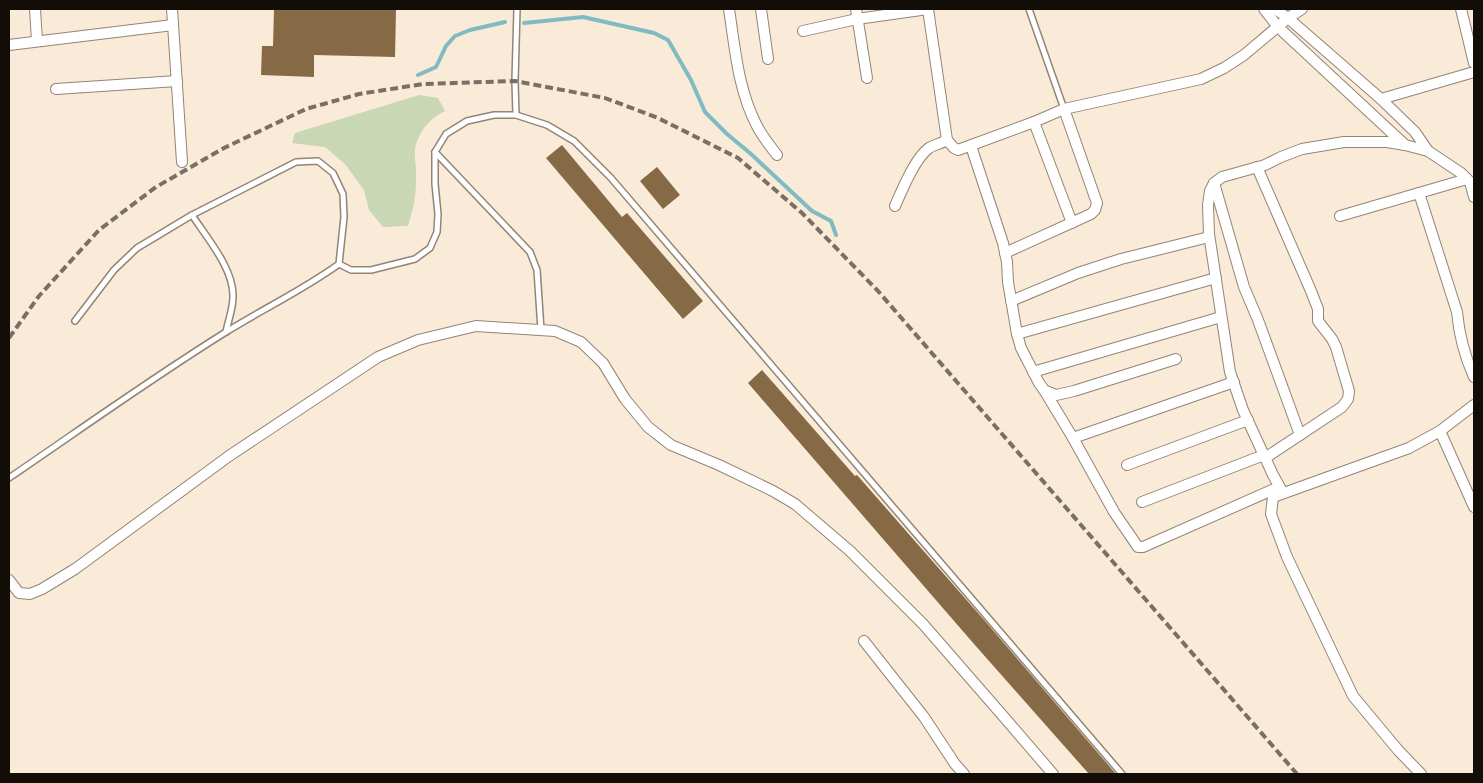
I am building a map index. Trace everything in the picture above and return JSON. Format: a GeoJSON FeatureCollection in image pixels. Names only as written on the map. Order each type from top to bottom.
{"type":"FeatureCollection","features":[{"type":"Feature","properties":{"kind":"street"},"geometry":{"type":"LineString","coordinates":[[35,9],[37,41]]}},
{"type":"Feature","properties":{"kind":"street"},"geometry":{"type":"LineString","coordinates":[[172,9],[182,162]]}},
{"type":"Feature","properties":{"kind":"street"},"geometry":{"type":"LineString","coordinates":[[729,9],[747,104],[758,128],[777,155]]}},
{"type":"Feature","properties":{"kind":"street"},"geometry":{"type":"LineString","coordinates":[[760,9],[768,59]]}},
{"type":"Feature","properties":{"kind":"street"},"geometry":{"type":"LineString","coordinates":[[803,31],[857,14],[928,9],[947,140],[950,145],[958,150],[1064,109],[1201,79],[1224,68],[1244,55],[1288,18],[1302,9]]}},
{"type":"Feature","properties":{"kind":"street"},"geometry":{"type":"LineString","coordinates":[[1264,9],[1278,26],[1405,145]]}},
{"type":"Feature","properties":{"kind":"street"},"geometry":{"type":"LineString","coordinates":[[1275,9],[1381,98],[1415,132],[1428,151]]}},
{"type":"Feature","properties":{"kind":"street"},"geometry":{"type":"LineString","coordinates":[[1461,9],[1474,63]]}},
{"type":"Feature","properties":{"kind":"street"},"geometry":{"type":"LineString","coordinates":[[857,14],[867,78]]}},
{"type":"Feature","properties":{"kind":"street"},"geometry":{"type":"LineString","coordinates":[[9,45],[173,25]]}},
{"type":"Feature","properties":{"kind":"street"},"geometry":{"type":"LineString","coordinates":[[1381,98],[1474,72]]}},
{"type":"Feature","properties":{"kind":"street"},"geometry":{"type":"LineString","coordinates":[[56,89],[177,81]]}},
{"type":"Feature","properties":{"kind":"street"},"geometry":{"type":"LineString","coordinates":[[1005,253],[1091,214],[1095,210],[1097,203],[1064,109]]}},
{"type":"Feature","properties":{"kind":"street"},"geometry":{"type":"LineString","coordinates":[[1034,122],[1072,223]]}},
{"type":"Feature","properties":{"kind":"street"},"geometry":{"type":"LineString","coordinates":[[895,206],[910,174],[922,157],[929,149],[947,140]]}},
{"type":"Feature","properties":{"kind":"street"},"geometry":{"type":"LineString","coordinates":[[1281,490],[1248,420],[1230,372],[1209,237],[1208,206],[1210,191],[1214,183],[1222,177],[1256,167],[1302,149],[1344,142],[1387,142],[1428,151],[1469,179],[1474,197]]}},
{"type":"Feature","properties":{"kind":"street"},"geometry":{"type":"LineString","coordinates":[[971,146],[1003,243],[1011,301],[1021,348],[1039,383],[1073,438],[1114,512],[1138,547],[1143,547],[1281,490],[1408,448],[1440,431],[1474,405]]}},
{"type":"Feature","properties":{"kind":"street"},"geometry":{"type":"LineString","coordinates":[[1142,502],[1264,457],[1342,407],[1348,399],[1349,391],[1336,348],[1332,339],[1320,324],[1318,309],[1312,291],[1256,167]]}},
{"type":"Feature","properties":{"kind":"street"},"geometry":{"type":"LineString","coordinates":[[1340,216],[1469,179]]}},
{"type":"Feature","properties":{"kind":"street"},"geometry":{"type":"LineString","coordinates":[[1214,183],[1244,287],[1300,435]]}},
{"type":"Feature","properties":{"kind":"street"},"geometry":{"type":"LineString","coordinates":[[1419,193],[1457,312],[1458,327],[1474,377]]}},
{"type":"Feature","properties":{"kind":"street"},"geometry":{"type":"LineString","coordinates":[[1011,301],[1078,273],[1121,258],[1209,237]]}},
{"type":"Feature","properties":{"kind":"street"},"geometry":{"type":"LineString","coordinates":[[1017,334],[1216,278]]}},
{"type":"Feature","properties":{"kind":"street"},"geometry":{"type":"LineString","coordinates":[[1033,372],[1222,317]]}},
{"type":"Feature","properties":{"kind":"street"},"geometry":{"type":"LineString","coordinates":[[9,580],[19,593],[30,594],[42,589],[75,569],[229,456],[378,357],[418,340],[476,326],[555,332],[581,342],[603,363],[625,399],[648,427],[671,445],[719,465],[773,491],[795,504],[850,551],[923,624],[1052,774]]}},
{"type":"Feature","properties":{"kind":"street"},"geometry":{"type":"LineString","coordinates":[[1044,390],[1056,395],[1074,391],[1176,359]]}},
{"type":"Feature","properties":{"kind":"street"},"geometry":{"type":"LineString","coordinates":[[1073,438],[1234,382]]}},
{"type":"Feature","properties":{"kind":"street"},"geometry":{"type":"LineString","coordinates":[[1127,465],[1248,420]]}},
{"type":"Feature","properties":{"kind":"street"},"geometry":{"type":"LineString","coordinates":[[1440,431],[1474,507]]}},
{"type":"Feature","properties":{"kind":"street"},"geometry":{"type":"LineString","coordinates":[[1281,490],[1273,497],[1270,514],[1287,557],[1336,663],[1353,696],[1398,750],[1422,774]]}},
{"type":"Feature","properties":{"kind":"street"},"geometry":{"type":"LineString","coordinates":[[864,641],[924,718],[955,764],[964,774]]}},
{"type":"Feature","properties":{"kind":"lane"},"geometry":{"type":"LineString","coordinates":[[516,114],[517,9]]}},
{"type":"Feature","properties":{"kind":"lane"},"geometry":{"type":"LineString","coordinates":[[1029,9],[1064,109]]}},
{"type":"Feature","properties":{"kind":"lane"},"geometry":{"type":"LineString","coordinates":[[339,264],[351,270],[371,270],[415,260],[430,248],[437,232],[438,214],[435,184],[435,152],[446,134],[467,121],[494,115],[516,114],[547,125],[574,141],[611,178],[1122,774]]}},
{"type":"Feature","properties":{"kind":"lane"},"geometry":{"type":"LineString","coordinates":[[435,152],[530,252],[537,270],[541,330]]}},
{"type":"Feature","properties":{"kind":"lane"},"geometry":{"type":"LineString","coordinates":[[9,478],[164,372],[226,332],[318,280],[339,264],[344,217],[343,194],[333,173],[318,161],[296,162],[192,215],[137,248],[114,270],[75,320]]}},
{"type":"Feature","properties":{"kind":"lane"},"geometry":{"type":"LineString","coordinates":[[192,215],[230,276],[233,297],[226,332]]}},
{"type":"Feature","properties":{"kind":"green space"},"geometry":{"type":"Polygon","coordinates":[[[419,95],[438,98],[445,111],[434,117],[422,131],[415,149],[415,192],[408,226],[383,227],[369,210],[364,190],[345,164],[325,147],[292,143],[295,133],[419,95]]]}},
{"type":"Feature","properties":{"kind":"building"},"geometry":{"type":"Polygon","coordinates":[[[274,9],[396,10],[395,57],[314,55],[314,77],[261,75],[262,46],[273,46],[274,9]]]}},
{"type":"Feature","properties":{"kind":"building"},"geometry":{"type":"Polygon","coordinates":[[[562,145],[622,217],[627,213],[703,301],[683,319],[546,158],[562,145]]]}},
{"type":"Feature","properties":{"kind":"building"},"geometry":{"type":"Polygon","coordinates":[[[657,167],[680,195],[663,209],[640,181],[657,167]]]}},
{"type":"Feature","properties":{"kind":"building"},"geometry":{"type":"Polygon","coordinates":[[[762,370],[985,621],[1116,774],[1089,774],[974,644],[748,383],[762,370]]]}},
{"type":"Feature","properties":{"kind":"waterway"},"geometry":{"type":"LineString","coordinates":[[524,23],[583,17],[654,33],[668,40],[691,80],[705,112],[812,211],[831,221],[836,235]]}},
{"type":"Feature","properties":{"kind":"waterway"},"geometry":{"type":"LineString","coordinates":[[418,75],[436,67],[446,46],[455,36],[470,30],[505,22]]}},
{"type":"Feature","properties":{"kind":"railway"},"geometry":{"type":"LineString","coordinates":[[9,338],[39,296],[99,230],[156,187],[224,148],[306,109],[359,94],[423,84],[515,81],[605,98],[658,118],[738,158],[802,213],[878,291],[1297,774]]}}]}
